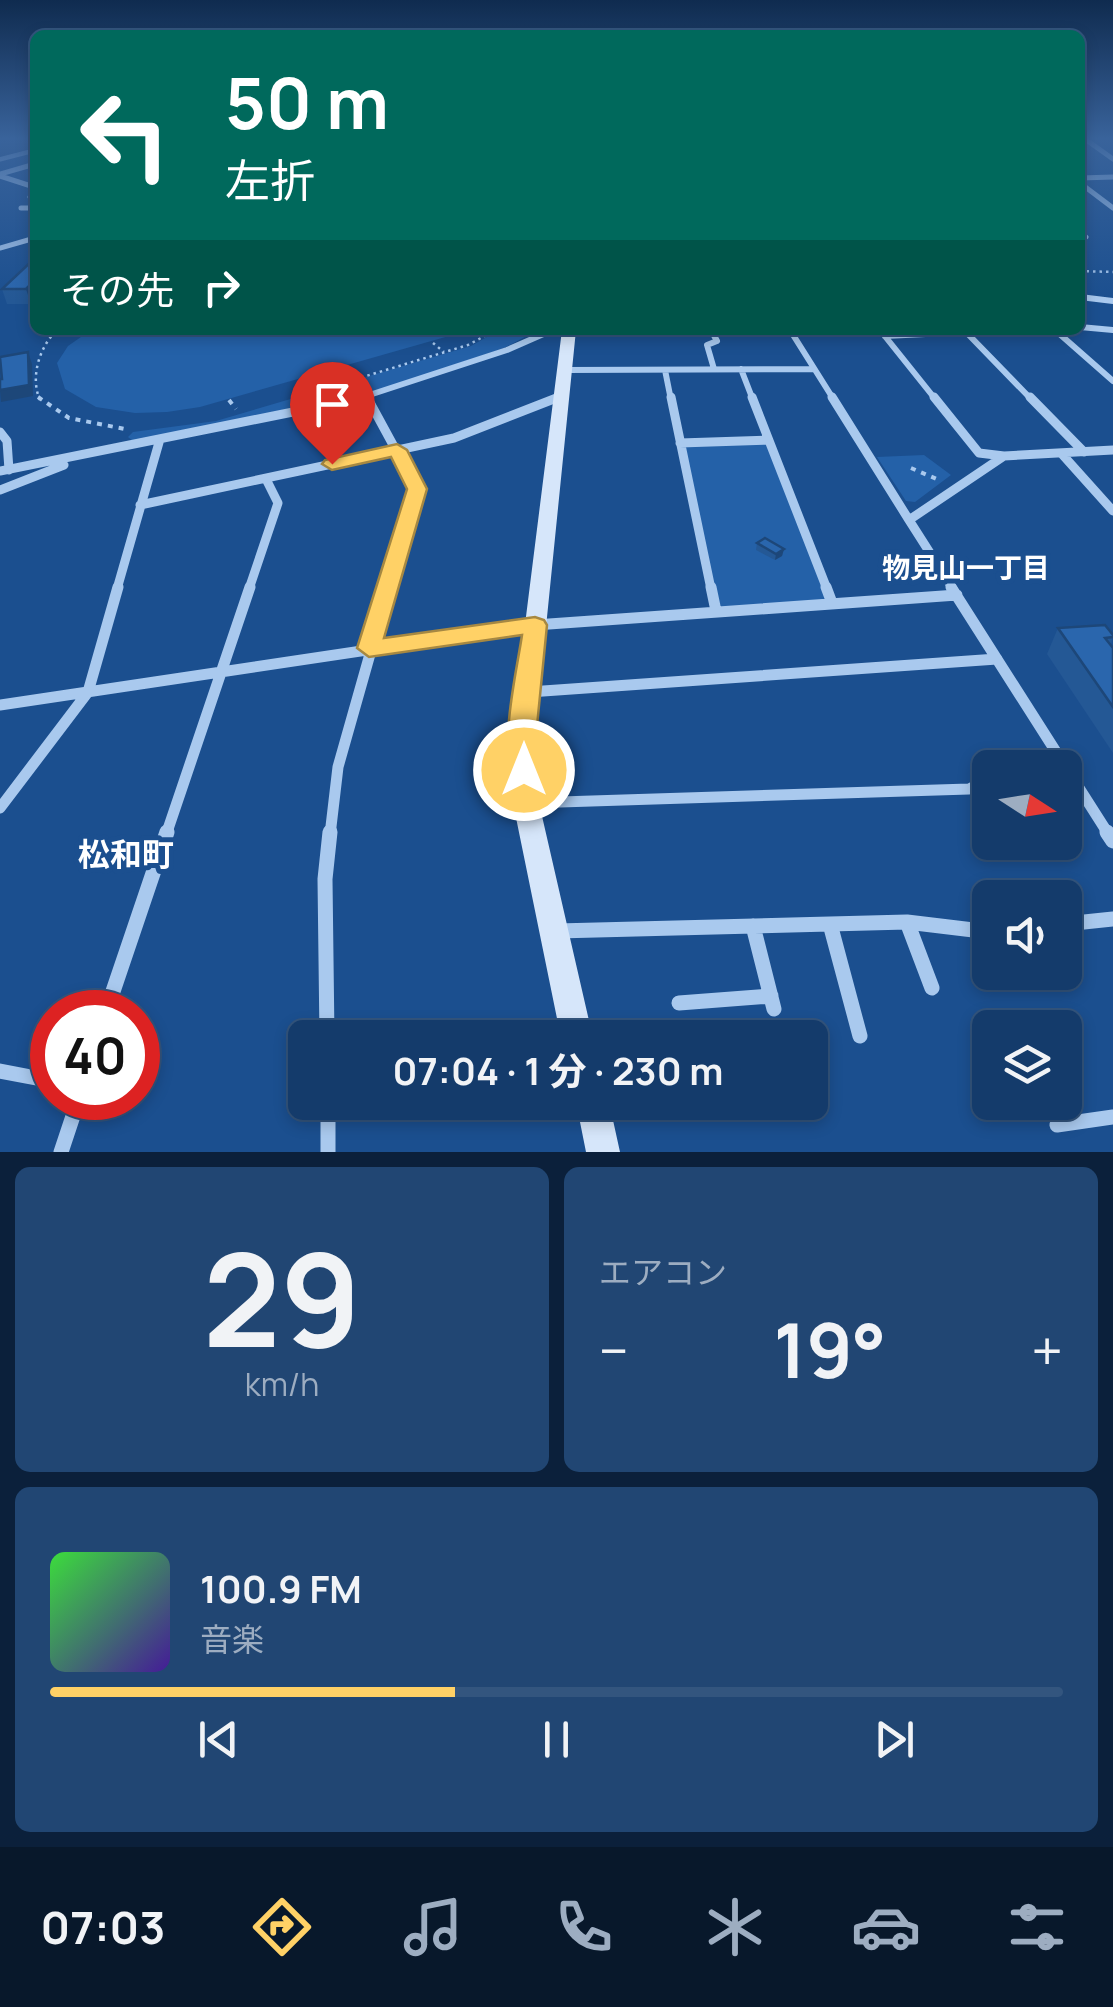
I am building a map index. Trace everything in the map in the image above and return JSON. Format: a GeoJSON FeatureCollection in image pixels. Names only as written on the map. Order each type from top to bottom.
{"type":"FeatureCollection","features":[{"type":"Feature","properties":{"kind":"street"},"geometry":{"type":"LineString","coordinates":[[21,208],[30,208]]}},
{"type":"Feature","properties":{"kind":"street"},"geometry":{"type":"LineString","coordinates":[[0,248],[30,239]]}},
{"type":"Feature","properties":{"kind":"street"},"geometry":{"type":"LineString","coordinates":[[1085,298],[1113,301]]}},
{"type":"Feature","properties":{"kind":"street"},"geometry":{"type":"LineString","coordinates":[[1085,327],[1113,330]]}},
{"type":"Feature","properties":{"kind":"street"},"geometry":{"type":"LineString","coordinates":[[0,432],[7,441],[5,470],[86,457],[366,397],[541,335]]}},
{"type":"Feature","properties":{"kind":"street"},"geometry":{"type":"LineString","coordinates":[[569,335],[522,736],[526,803],[573,1020]]}},
{"type":"Feature","properties":{"kind":"street"},"geometry":{"type":"LineString","coordinates":[[714,335],[716,340],[707,346],[714,369]]}},
{"type":"Feature","properties":{"kind":"street"},"geometry":{"type":"LineString","coordinates":[[793,335],[1054,750]]}},
{"type":"Feature","properties":{"kind":"street"},"geometry":{"type":"LineString","coordinates":[[884,335],[980,453],[1004,456],[1113,450]]}},
{"type":"Feature","properties":{"kind":"street"},"geometry":{"type":"LineString","coordinates":[[969,335],[1084,452]]}},
{"type":"Feature","properties":{"kind":"street"},"geometry":{"type":"LineString","coordinates":[[1061,335],[1113,381]]}},
{"type":"Feature","properties":{"kind":"street"},"geometry":{"type":"LineString","coordinates":[[740,369],[832,603]]}},
{"type":"Feature","properties":{"kind":"street"},"geometry":{"type":"LineString","coordinates":[[566,370],[814,369]]}},
{"type":"Feature","properties":{"kind":"street"},"geometry":{"type":"LineString","coordinates":[[665,370],[716,610]]}},
{"type":"Feature","properties":{"kind":"street"},"geometry":{"type":"LineString","coordinates":[[140,505],[454,438],[563,395]]}},
{"type":"Feature","properties":{"kind":"street"},"geometry":{"type":"LineString","coordinates":[[327,1020],[325,880],[338,766],[417,489],[366,397]]}},
{"type":"Feature","properties":{"kind":"street"},"geometry":{"type":"LineString","coordinates":[[0,808],[88,692],[160,439]]}},
{"type":"Feature","properties":{"kind":"street"},"geometry":{"type":"LineString","coordinates":[[680,443],[768,440]]}},
{"type":"Feature","properties":{"kind":"street"},"geometry":{"type":"LineString","coordinates":[[1061,454],[1113,511]]}},
{"type":"Feature","properties":{"kind":"street"},"geometry":{"type":"LineString","coordinates":[[910,520],[1004,456]]}},
{"type":"Feature","properties":{"kind":"street"},"geometry":{"type":"LineString","coordinates":[[0,490],[86,457]]}},
{"type":"Feature","properties":{"kind":"street"},"geometry":{"type":"LineString","coordinates":[[113,990],[278,502],[266,478]]}},
{"type":"Feature","properties":{"kind":"street"},"geometry":{"type":"LineString","coordinates":[[0,705],[535,625],[957,595]]}},
{"type":"Feature","properties":{"kind":"street"},"geometry":{"type":"LineString","coordinates":[[529,692],[997,660]]}},
{"type":"Feature","properties":{"kind":"street"},"geometry":{"type":"LineString","coordinates":[[526,803],[972,787]]}},
{"type":"Feature","properties":{"kind":"street"},"geometry":{"type":"LineString","coordinates":[[1082,793],[1113,841]]}},
{"type":"Feature","properties":{"kind":"street"},"geometry":{"type":"LineString","coordinates":[[1082,922],[1113,918]]}},
{"type":"Feature","properties":{"kind":"street"},"geometry":{"type":"LineString","coordinates":[[552,931],[907,922],[972,930]]}},
{"type":"Feature","properties":{"kind":"street"},"geometry":{"type":"LineString","coordinates":[[907,922],[932,988]]}},
{"type":"Feature","properties":{"kind":"street"},"geometry":{"type":"LineString","coordinates":[[830,924],[860,1036]]}},
{"type":"Feature","properties":{"kind":"street"},"geometry":{"type":"LineString","coordinates":[[679,1003],[773,1002],[753,926]]}},
{"type":"Feature","properties":{"kind":"street"},"geometry":{"type":"LineString","coordinates":[[0,1071],[30,1077]]}},
{"type":"Feature","properties":{"kind":"street"},"geometry":{"type":"LineString","coordinates":[[1057,1125],[1113,1116]]}},
{"type":"Feature","properties":{"kind":"street"},"geometry":{"type":"LineString","coordinates":[[61,1152],[71,1120]]}},
{"type":"Feature","properties":{"kind":"street"},"geometry":{"type":"LineString","coordinates":[[328,1120],[328,1152]]}},
{"type":"Feature","properties":{"kind":"street"},"geometry":{"type":"LineString","coordinates":[[596,1120],[603,1152]]}},
{"type":"Feature","properties":{"kind":"path"},"geometry":{"type":"LineString","coordinates":[[1085,270],[1113,272]]}},
{"type":"Feature","properties":{"kind":"path"},"geometry":{"type":"LineString","coordinates":[[53,335],[43,346],[35,378],[38,398],[69,418],[125,429]]}},
{"type":"Feature","properties":{"kind":"path"},"geometry":{"type":"LineString","coordinates":[[327,388],[444,352],[484,335]]}},
{"type":"Feature","properties":{"kind":"path"},"geometry":{"type":"LineString","coordinates":[[433,343],[444,352]]}},
{"type":"Feature","properties":{"kind":"path"},"geometry":{"type":"LineString","coordinates":[[226,416],[239,413]]}},
{"type":"Feature","properties":{"kind":"path"},"geometry":{"type":"LineString","coordinates":[[910,468],[934,479],[963,483]]}},
{"type":"Feature","properties":{"kind":"shaded area"},"geometry":{"type":"Polygon","coordinates":[[[84,335],[452,335],[200,407],[135,413],[96,407],[65,389],[57,363],[68,346],[84,335]]]}},
{"type":"Feature","properties":{"kind":"shaded area"},"geometry":{"type":"Polygon","coordinates":[[[490,335],[528,335],[504,348],[382,389],[133,441],[128,437],[133,432],[216,421],[471,346],[490,335]]]}},
{"type":"Feature","properties":{"kind":"shaded area"},"geometry":{"type":"Polygon","coordinates":[[[768,440],[832,603],[716,611],[680,443],[768,440]]]}},
{"type":"Feature","properties":{"kind":"shaded area"},"geometry":{"type":"Polygon","coordinates":[[[924,455],[951,475],[915,502],[906,501],[877,457],[924,455]]]}},
{"type":"Feature","properties":{"kind":"building"},"geometry":{"type":"Polygon","coordinates":[[[30,263],[30,285],[26,289],[2,289],[30,263]]]}},
{"type":"Feature","properties":{"kind":"building"},"geometry":{"type":"Polygon","coordinates":[[[28,352],[29,385],[0,390],[0,357],[28,352]]]}},
{"type":"Feature","properties":{"kind":"building"},"geometry":{"type":"Polygon","coordinates":[[[765,538],[784,549],[776,554],[757,543],[765,538]]]}},
{"type":"Feature","properties":{"kind":"building"},"geometry":{"type":"Polygon","coordinates":[[[1105,625],[1113,635],[1105,638],[1113,648],[1113,707],[1058,628],[1105,625]]]}},
{"type":"Feature","properties":{"kind":"district","name":"物見山一丁目"},"geometry":{"type":"Point","coordinates":[966,567]}},
{"type":"Feature","properties":{"kind":"district","name":"松和町"},"geometry":{"type":"Point","coordinates":[126,854]}},
{"type":"Feature","properties":{"kind":"route"},"geometry":{"type":"LineString","coordinates":[[332,464],[397,450],[417,489],[369,648],[535,625],[522,736],[524,770]]}}]}
